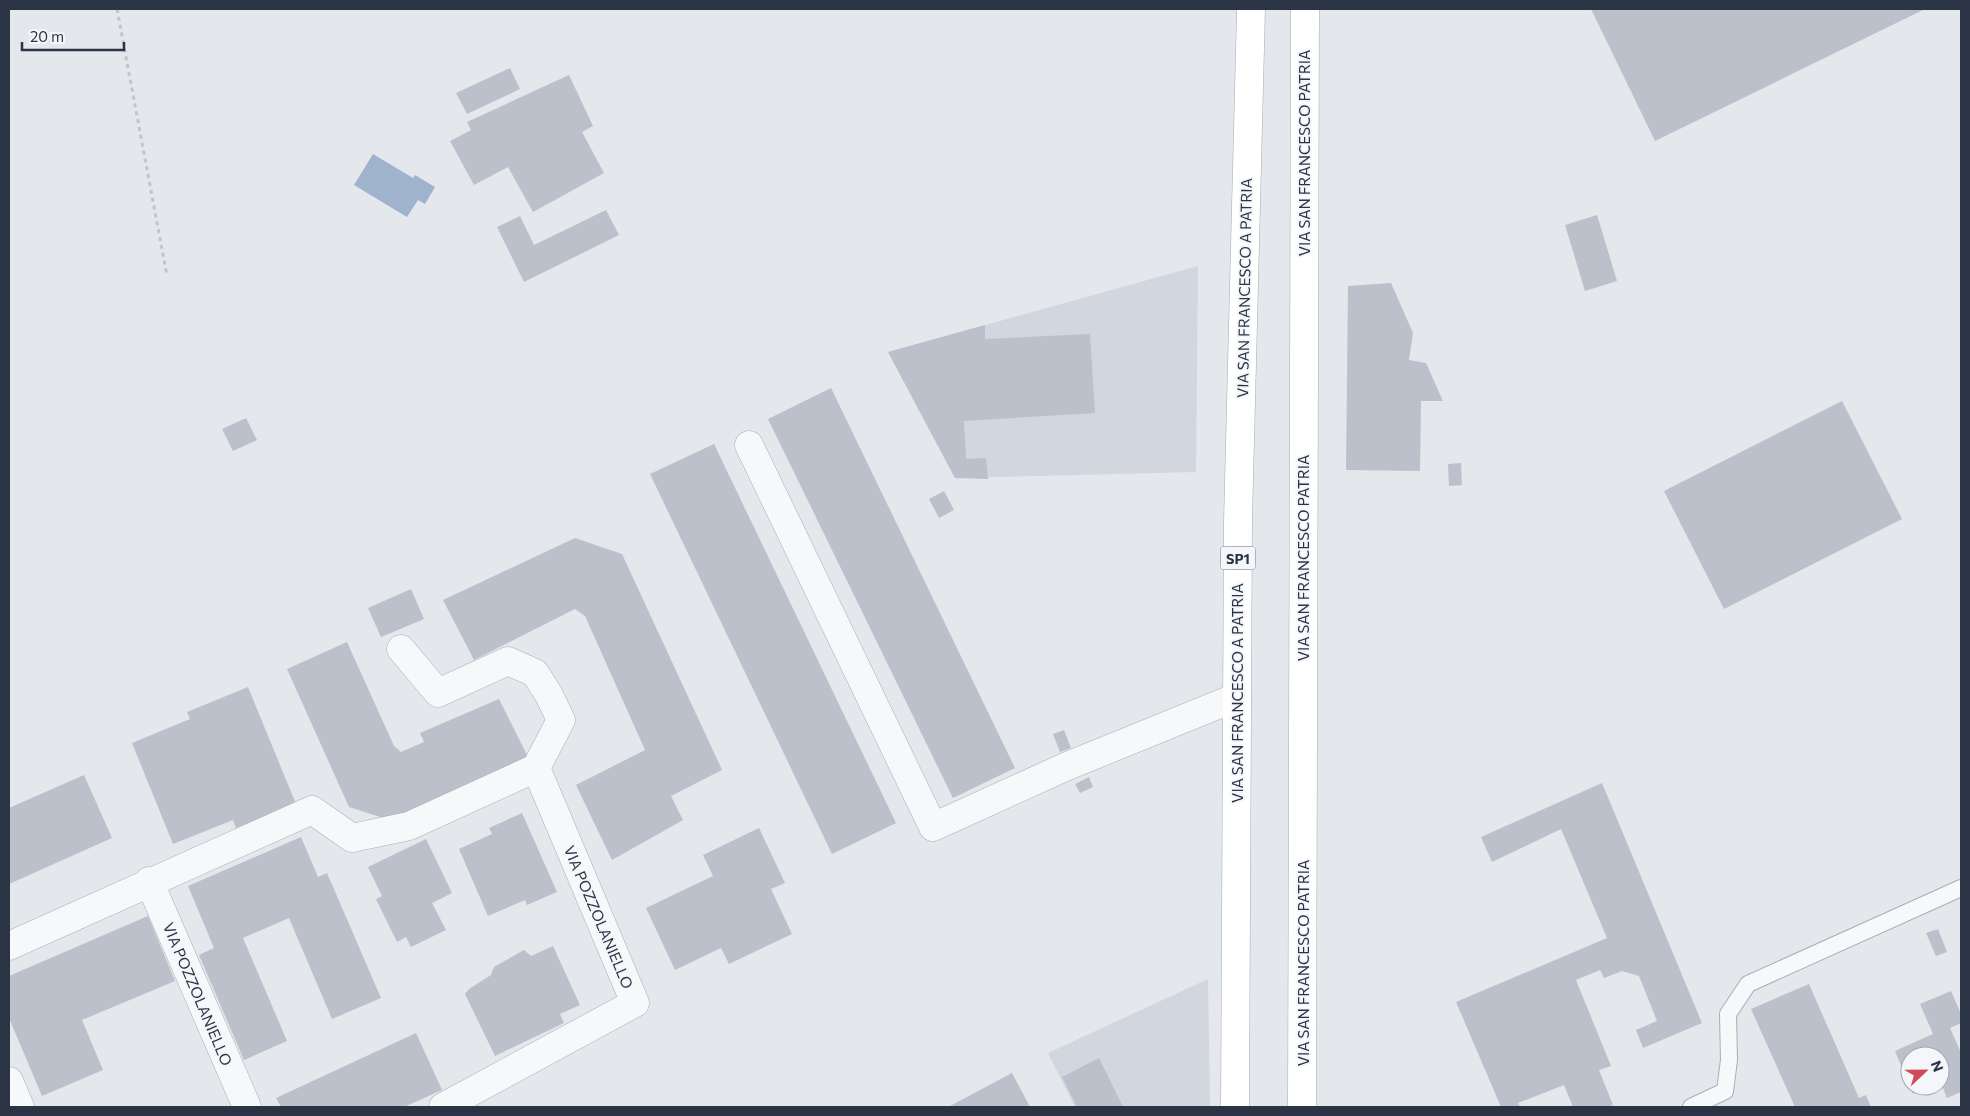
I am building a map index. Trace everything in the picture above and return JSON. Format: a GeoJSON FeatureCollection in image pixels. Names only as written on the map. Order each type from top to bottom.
{"type":"FeatureCollection","features":[{"type":"Feature","properties":{"kind":"main road","name":"VIA SAN FRANCESCO A PATRIA"},"geometry":{"type":"LineString","coordinates":[[1235,1107],[1238,521],[1251,9]]}},
{"type":"Feature","properties":{"kind":"main road","name":"VIA SAN FRANCESCO PATRIA"},"geometry":{"type":"LineString","coordinates":[[1302,1107],[1304,9]]}},
{"type":"Feature","properties":{"kind":"street"},"geometry":{"type":"LineString","coordinates":[[749,445],[933,827],[1065,767],[1237,698]]}},
{"type":"Feature","properties":{"kind":"street"},"geometry":{"type":"LineString","coordinates":[[9,946],[149,881],[312,810],[352,838],[409,826],[536,768],[561,720],[534,673],[508,661],[438,693],[401,649]]}},
{"type":"Feature","properties":{"kind":"street","name":"VIA POZZOLANIELLO"},"geometry":{"type":"LineString","coordinates":[[443,1107],[635,1003],[536,768]]}},
{"type":"Feature","properties":{"kind":"street","name":"VIA POZZOLANIELLO"},"geometry":{"type":"LineString","coordinates":[[149,881],[247,1107]]}},
{"type":"Feature","properties":{"kind":"street"},"geometry":{"type":"LineString","coordinates":[[9,1081],[20,1107]]}},
{"type":"Feature","properties":{"kind":"lane"},"geometry":{"type":"LineString","coordinates":[[1691,1107],[1725,1091],[1729,1060],[1728,1014],[1748,984],[1961,888]]}},
{"type":"Feature","properties":{"kind":"path"},"geometry":{"type":"LineString","coordinates":[[117,9],[167,276]]}},
{"type":"Feature","properties":{"kind":"shaded area"},"geometry":{"type":"Polygon","coordinates":[[[1198,266],[1196,472],[955,478],[888,352],[1198,266]]]}},
{"type":"Feature","properties":{"kind":"shaded area"},"geometry":{"type":"Polygon","coordinates":[[[1208,979],[1210,1107],[1075,1107],[1048,1053],[1208,979]]]}},
{"type":"Feature","properties":{"kind":"water"},"geometry":{"type":"Polygon","coordinates":[[[373,154],[413,178],[415,175],[435,187],[425,204],[418,200],[407,217],[354,185],[373,154]]]}},
{"type":"Feature","properties":{"kind":"building"},"geometry":{"type":"Polygon","coordinates":[[[1591,9],[1925,9],[1655,141],[1591,9]]]}},
{"type":"Feature","properties":{"kind":"building"},"geometry":{"type":"Polygon","coordinates":[[[510,68],[520,89],[467,114],[456,93],[510,68]]]}},
{"type":"Feature","properties":{"kind":"building"},"geometry":{"type":"Polygon","coordinates":[[[569,75],[593,126],[582,132],[604,173],[533,212],[508,167],[474,185],[450,141],[471,130],[467,122],[569,75]]]}},
{"type":"Feature","properties":{"kind":"building"},"geometry":{"type":"Polygon","coordinates":[[[606,210],[619,235],[524,282],[497,227],[520,216],[534,245],[606,210]]]}},
{"type":"Feature","properties":{"kind":"building"},"geometry":{"type":"Polygon","coordinates":[[[1597,215],[1617,281],[1585,291],[1565,225],[1597,215]]]}},
{"type":"Feature","properties":{"kind":"building"},"geometry":{"type":"Polygon","coordinates":[[[1391,283],[1413,333],[1409,360],[1426,363],[1443,401],[1421,401],[1420,471],[1346,470],[1348,286],[1391,283]]]}},
{"type":"Feature","properties":{"kind":"building"},"geometry":{"type":"Polygon","coordinates":[[[985,325],[985,339],[1090,334],[1095,413],[964,421],[966,459],[986,458],[988,479],[955,478],[888,352],[985,325]]]}},
{"type":"Feature","properties":{"kind":"building"},"geometry":{"type":"Polygon","coordinates":[[[831,388],[1015,768],[953,798],[768,419],[831,388]]]}},
{"type":"Feature","properties":{"kind":"building"},"geometry":{"type":"Polygon","coordinates":[[[1842,401],[1902,519],[1724,609],[1664,491],[1842,401]]]}},
{"type":"Feature","properties":{"kind":"building"},"geometry":{"type":"Polygon","coordinates":[[[246,418],[257,440],[233,451],[222,429],[246,418]]]}},
{"type":"Feature","properties":{"kind":"building"},"geometry":{"type":"Polygon","coordinates":[[[714,444],[896,823],[832,854],[650,474],[714,444]]]}},
{"type":"Feature","properties":{"kind":"building"},"geometry":{"type":"Polygon","coordinates":[[[1461,463],[1462,485],[1449,486],[1448,464],[1461,463]]]}},
{"type":"Feature","properties":{"kind":"building"},"geometry":{"type":"Polygon","coordinates":[[[944,491],[954,510],[939,518],[929,499],[944,491]]]}},
{"type":"Feature","properties":{"kind":"building"},"geometry":{"type":"Polygon","coordinates":[[[575,538],[622,554],[722,770],[671,796],[683,820],[612,860],[576,785],[645,750],[585,616],[575,609],[474,660],[443,600],[575,538]]]}},
{"type":"Feature","properties":{"kind":"building"},"geometry":{"type":"Polygon","coordinates":[[[411,589],[424,619],[381,637],[368,608],[411,589]]]}},
{"type":"Feature","properties":{"kind":"building"},"geometry":{"type":"Polygon","coordinates":[[[347,642],[394,746],[401,752],[424,742],[420,733],[499,699],[528,757],[399,823],[349,807],[287,669],[347,642]]]}},
{"type":"Feature","properties":{"kind":"building"},"geometry":{"type":"Polygon","coordinates":[[[248,687],[296,804],[236,828],[233,820],[173,844],[132,743],[190,719],[187,712],[248,687]]]}},
{"type":"Feature","properties":{"kind":"building"},"geometry":{"type":"Polygon","coordinates":[[[1064,730],[1071,748],[1060,752],[1053,734],[1064,730]]]}},
{"type":"Feature","properties":{"kind":"building"},"geometry":{"type":"Polygon","coordinates":[[[84,775],[112,838],[9,884],[9,808],[84,775]]]}},
{"type":"Feature","properties":{"kind":"building"},"geometry":{"type":"Polygon","coordinates":[[[1089,777],[1093,787],[1080,793],[1075,784],[1089,777]]]}},
{"type":"Feature","properties":{"kind":"building"},"geometry":{"type":"Polygon","coordinates":[[[1602,783],[1702,1023],[1643,1048],[1636,1030],[1657,1021],[1639,976],[1622,971],[1604,978],[1600,970],[1576,980],[1611,1066],[1599,1070],[1613,1105],[1607,1107],[1573,1107],[1564,1085],[1518,1103],[1520,1107],[1501,1107],[1456,1002],[1607,938],[1561,829],[1492,862],[1481,837],[1602,783]]]}},
{"type":"Feature","properties":{"kind":"building"},"geometry":{"type":"Polygon","coordinates":[[[522,813],[557,892],[527,905],[525,900],[488,916],[459,849],[492,834],[489,828],[522,813]]]}},
{"type":"Feature","properties":{"kind":"building"},"geometry":{"type":"Polygon","coordinates":[[[759,828],[785,883],[771,889],[792,934],[729,964],[721,948],[675,970],[646,908],[713,876],[703,855],[759,828]]]}},
{"type":"Feature","properties":{"kind":"building"},"geometry":{"type":"Polygon","coordinates":[[[301,837],[318,877],[327,873],[381,998],[332,1019],[289,918],[243,938],[287,1041],[244,1060],[199,955],[214,948],[188,886],[301,837]]]}},
{"type":"Feature","properties":{"kind":"building"},"geometry":{"type":"Polygon","coordinates":[[[426,839],[452,893],[432,903],[446,930],[411,947],[406,937],[397,942],[376,899],[382,896],[368,867],[426,839]]]}},
{"type":"Feature","properties":{"kind":"building"},"geometry":{"type":"Polygon","coordinates":[[[148,916],[175,981],[82,1020],[103,1070],[42,1096],[9,1018],[9,976],[148,916]]]}},
{"type":"Feature","properties":{"kind":"building"},"geometry":{"type":"Polygon","coordinates":[[[1938,929],[1947,952],[1936,956],[1926,933],[1938,929]]]}},
{"type":"Feature","properties":{"kind":"building"},"geometry":{"type":"Polygon","coordinates":[[[553,946],[580,1005],[560,1014],[564,1023],[495,1056],[465,994],[469,989],[491,975],[494,967],[524,950],[531,956],[553,946]]]}},
{"type":"Feature","properties":{"kind":"building"},"geometry":{"type":"Polygon","coordinates":[[[1809,984],[1859,1098],[1866,1095],[1871,1107],[1795,1107],[1751,1009],[1809,984]]]}},
{"type":"Feature","properties":{"kind":"building"},"geometry":{"type":"Polygon","coordinates":[[[1951,991],[1961,1014],[1961,1023],[1950,1028],[1961,1053],[1961,1092],[1947,1098],[1946,1096],[1950,1096],[1950,1046],[1906,1046],[1933,1034],[1920,1004],[1951,991]]]}},
{"type":"Feature","properties":{"kind":"building"},"geometry":{"type":"Polygon","coordinates":[[[416,1033],[442,1090],[404,1107],[281,1107],[276,1098],[416,1033]]]}},
{"type":"Feature","properties":{"kind":"building"},"geometry":{"type":"Polygon","coordinates":[[[1900,1049],[1900,1063],[1895,1051],[1900,1049]]]}},
{"type":"Feature","properties":{"kind":"building"},"geometry":{"type":"Polygon","coordinates":[[[1099,1058],[1123,1107],[1077,1107],[1062,1077],[1099,1058]]]}},
{"type":"Feature","properties":{"kind":"building"},"geometry":{"type":"Polygon","coordinates":[[[1012,1073],[1030,1107],[950,1106],[1012,1073]]]}}]}
